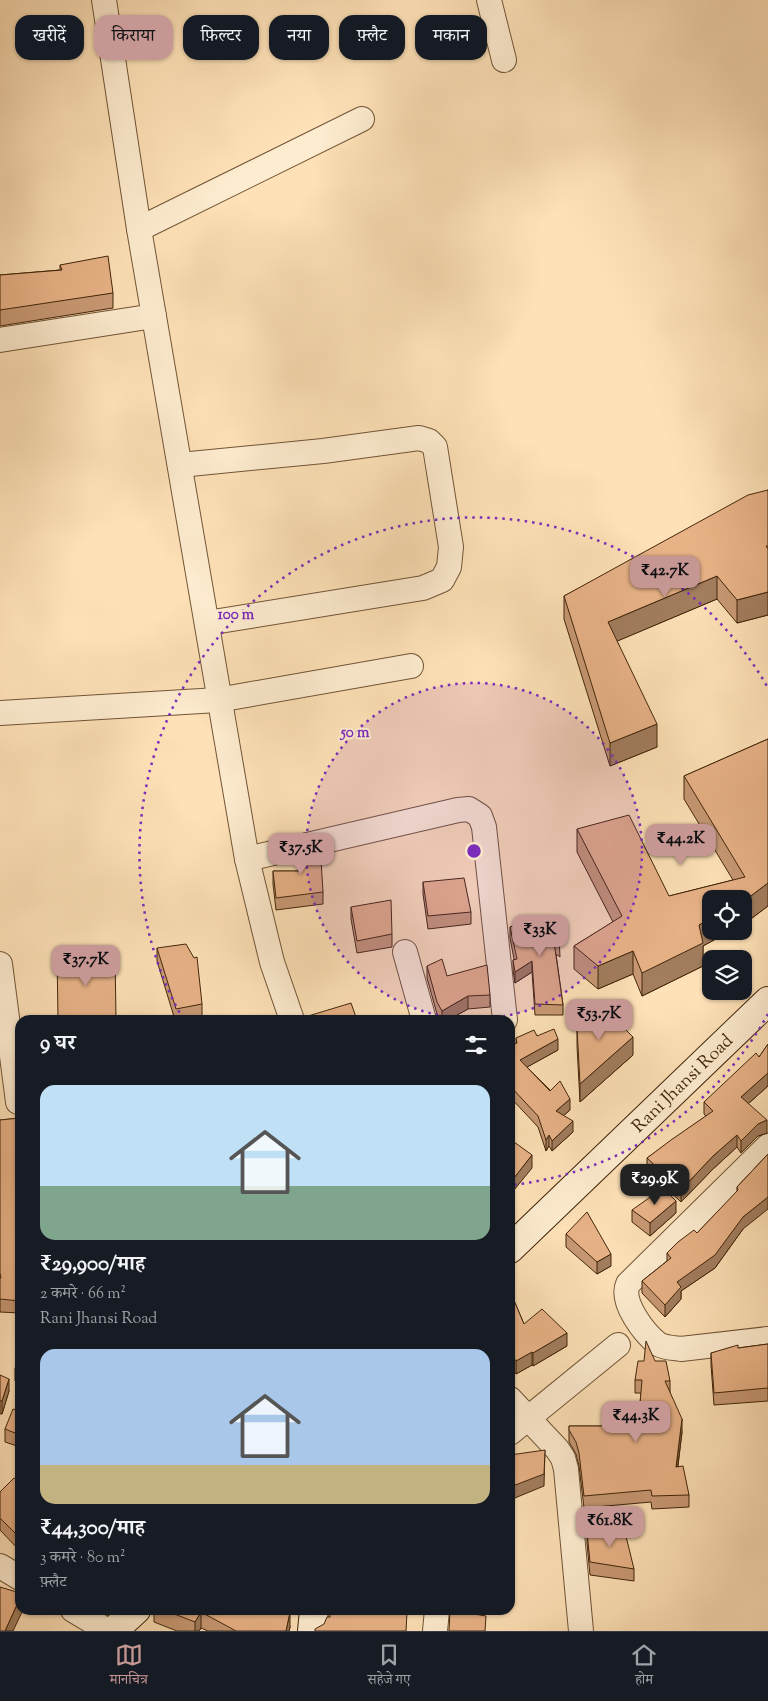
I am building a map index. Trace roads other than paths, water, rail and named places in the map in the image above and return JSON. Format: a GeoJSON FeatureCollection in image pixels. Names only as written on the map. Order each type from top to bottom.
{"type":"FeatureCollection","features":[{"type":"Feature","properties":{"kind":"street"},"geometry":{"type":"LineString","coordinates":[[104,0],[139,229],[207,623],[218,700],[231,760],[247,859],[272,962],[290,1015]]}},
{"type":"Feature","properties":{"kind":"street"},"geometry":{"type":"LineString","coordinates":[[489,0],[504,60]]}},
{"type":"Feature","properties":{"kind":"street"},"geometry":{"type":"LineString","coordinates":[[139,229],[362,119]]}},
{"type":"Feature","properties":{"kind":"street"},"geometry":{"type":"LineString","coordinates":[[0,340],[154,316]]}},
{"type":"Feature","properties":{"kind":"street"},"geometry":{"type":"LineString","coordinates":[[180,465],[323,451],[419,438],[429,441],[436,447],[450,547],[449,567],[442,580],[415,589],[207,623]]}},
{"type":"Feature","properties":{"kind":"street"},"geometry":{"type":"LineString","coordinates":[[0,713],[218,700],[411,666]]}},
{"type":"Feature","properties":{"kind":"street"},"geometry":{"type":"LineString","coordinates":[[247,859],[458,810],[470,809],[480,816],[484,828],[504,1015]]}},
{"type":"Feature","properties":{"kind":"street"},"geometry":{"type":"LineString","coordinates":[[405,952],[423,1015]]}},
{"type":"Feature","properties":{"kind":"street"},"geometry":{"type":"LineString","coordinates":[[0,964],[13,1103]]}},
{"type":"Feature","properties":{"kind":"street","name":"Rani Jhansi Road"},"geometry":{"type":"LineString","coordinates":[[515,1244],[768,1001]]}},
{"type":"Feature","properties":{"kind":"street"},"geometry":{"type":"LineString","coordinates":[[768,1146],[628,1284],[626,1290],[627,1301],[641,1326],[660,1345],[668,1348],[681,1349],[768,1339]]}},
{"type":"Feature","properties":{"kind":"street"},"geometry":{"type":"LineString","coordinates":[[519,1426],[618,1345]]}},
{"type":"Feature","properties":{"kind":"street"},"geometry":{"type":"LineString","coordinates":[[515,1414],[519,1426],[557,1449],[563,1458],[566,1469],[582,1631]]}},
{"type":"Feature","properties":{"kind":"street"},"geometry":{"type":"LineString","coordinates":[[0,1566],[15,1575]]}},
{"type":"Feature","properties":{"kind":"street"},"geometry":{"type":"LineString","coordinates":[[81,1615],[108,1631]]}},
{"type":"Feature","properties":{"kind":"street"},"geometry":{"type":"LineString","coordinates":[[114,1631],[131,1615]]}},
{"type":"Feature","properties":{"kind":"street"},"geometry":{"type":"LineString","coordinates":[[312,1631],[314,1615]]}},
{"type":"Feature","properties":{"kind":"street"},"geometry":{"type":"LineString","coordinates":[[435,1631],[437,1615]]}}]}
